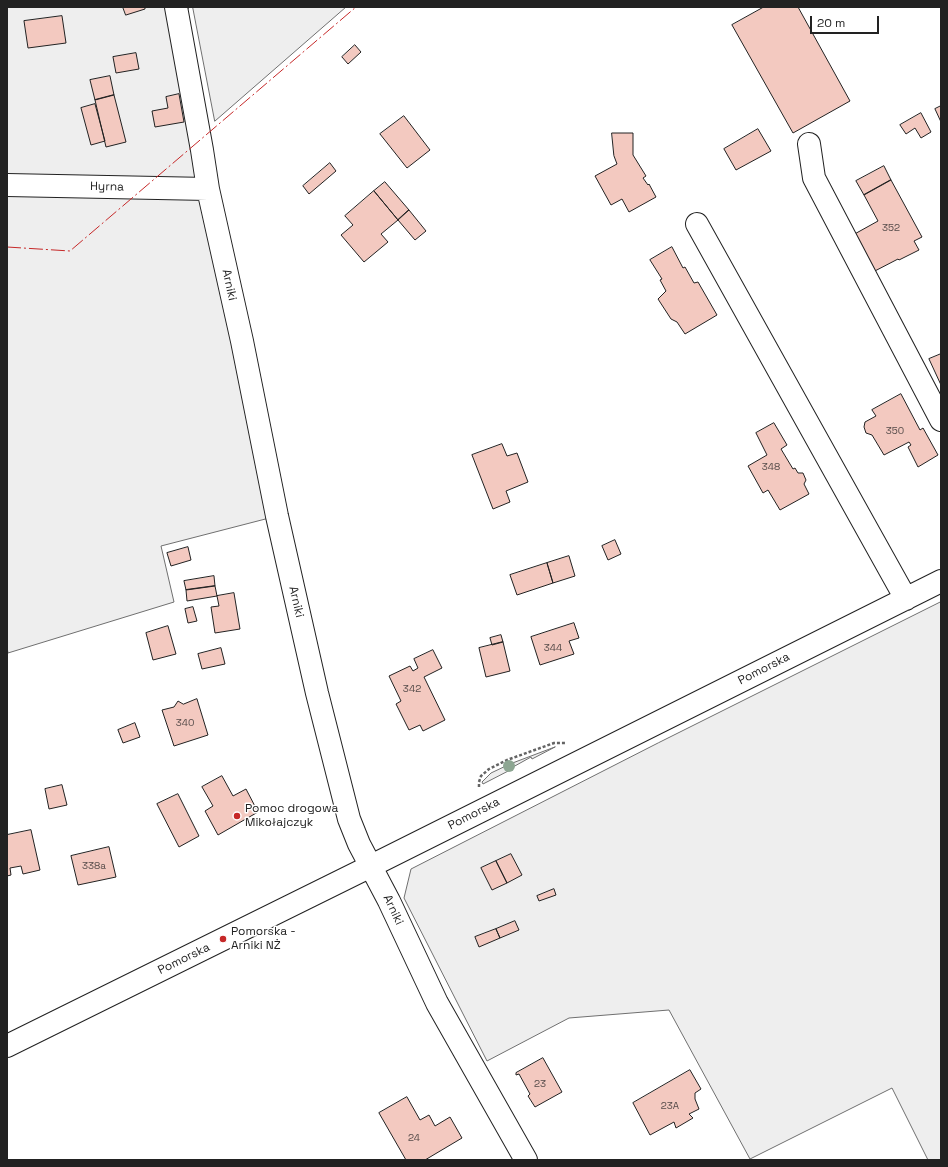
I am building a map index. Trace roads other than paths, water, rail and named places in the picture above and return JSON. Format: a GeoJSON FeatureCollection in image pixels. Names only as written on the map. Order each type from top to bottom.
{"type":"FeatureCollection","features":[{"type":"Feature","properties":{"kind":"street","name":"Arniki"},"geometry":{"type":"LineString","coordinates":[[176,7],[208,189],[240,334],[277,516],[317,693],[350,819],[359,844],[389,901],[437,1003],[526,1160]]}},
{"type":"Feature","properties":{"kind":"street"},"geometry":{"type":"LineString","coordinates":[[809,144],[814,178],[941,420]]}},
{"type":"Feature","properties":{"kind":"street","name":"Hyrna"},"geometry":{"type":"LineString","coordinates":[[7,185],[208,189]]}},
{"type":"Feature","properties":{"kind":"street"},"geometry":{"type":"LineString","coordinates":[[697,224],[906,599]]}},
{"type":"Feature","properties":{"kind":"street","name":"Pomorska"},"geometry":{"type":"LineString","coordinates":[[7,1046],[941,581]]}},
{"type":"Feature","properties":{"kind":"place","name":"Pomoc drogowa Mikołajczyk"},"geometry":{"type":"Point","coordinates":[237,816]}},
{"type":"Feature","properties":{"kind":"place","name":"Pomorska - Arniki NŻ"},"geometry":{"type":"Point","coordinates":[223,939]}}]}
